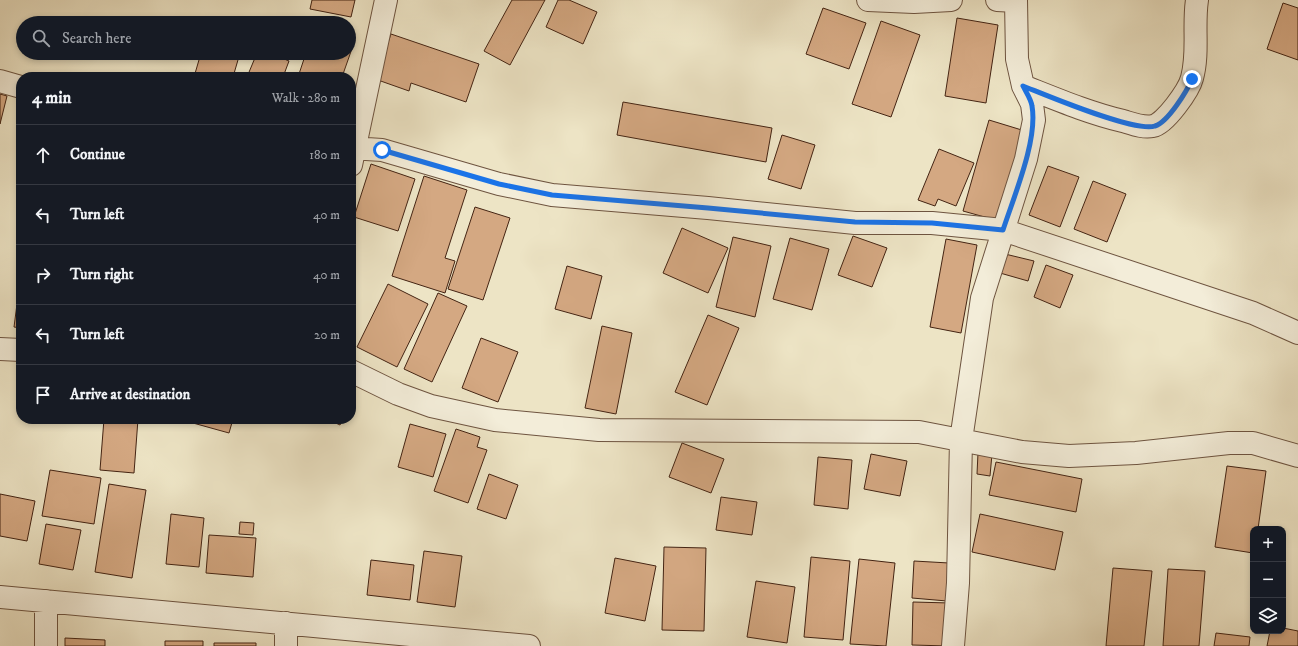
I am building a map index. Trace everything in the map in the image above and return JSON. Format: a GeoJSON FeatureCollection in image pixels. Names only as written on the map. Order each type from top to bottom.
{"type":"FeatureCollection","features":[{"type":"Feature","properties":{"kind":"street"},"geometry":{"type":"LineString","coordinates":[[356,136],[386,0]]}},
{"type":"Feature","properties":{"kind":"street"},"geometry":{"type":"LineString","coordinates":[[868,0],[914,2],[951,0]]}},
{"type":"Feature","properties":{"kind":"street"},"geometry":{"type":"LineString","coordinates":[[953,646],[958,583],[961,440],[982,298],[1026,159],[1034,120],[1032,104],[1023,86],[1017,60],[1010,0]]}},
{"type":"Feature","properties":{"kind":"street"},"geometry":{"type":"LineString","coordinates":[[1023,86],[1094,114],[1143,126],[1154,126],[1164,120],[1188,90],[1192,79],[1196,47],[1195,14],[1197,0]]}},
{"type":"Feature","properties":{"kind":"street"},"geometry":{"type":"LineString","coordinates":[[0,81],[16,85]]}},
{"type":"Feature","properties":{"kind":"street"},"geometry":{"type":"LineString","coordinates":[[356,153],[382,150],[499,184],[552,195],[855,222],[932,223],[1003,230],[1253,313],[1298,332]]}},
{"type":"Feature","properties":{"kind":"street"},"geometry":{"type":"LineString","coordinates":[[0,349],[16,350]]}},
{"type":"Feature","properties":{"kind":"street"},"geometry":{"type":"LineString","coordinates":[[356,373],[398,394],[431,406],[495,420],[599,430],[919,432],[1022,452],[1069,456],[1136,453],[1229,443],[1253,443],[1298,456]]}},
{"type":"Feature","properties":{"kind":"street"},"geometry":{"type":"LineString","coordinates":[[0,596],[529,646]]}},
{"type":"Feature","properties":{"kind":"street"},"geometry":{"type":"LineString","coordinates":[[46,601],[46,646]]}},
{"type":"Feature","properties":{"kind":"street"},"geometry":{"type":"LineString","coordinates":[[286,623],[286,646]]}},
{"type":"Feature","properties":{"kind":"building"},"geometry":{"type":"Polygon","coordinates":[[[312,0],[355,0],[351,16],[310,9],[312,0]]]}},
{"type":"Feature","properties":{"kind":"building"},"geometry":{"type":"Polygon","coordinates":[[[512,0],[545,0],[510,65],[484,51],[512,0]]]}},
{"type":"Feature","properties":{"kind":"building"},"geometry":{"type":"Polygon","coordinates":[[[558,0],[569,0],[597,12],[583,44],[546,27],[558,0]]]}},
{"type":"Feature","properties":{"kind":"building"},"geometry":{"type":"Polygon","coordinates":[[[1283,3],[1298,8],[1298,60],[1267,49],[1283,3]]]}},
{"type":"Feature","properties":{"kind":"building"},"geometry":{"type":"Polygon","coordinates":[[[823,8],[866,23],[849,69],[806,54],[823,8]]]}},
{"type":"Feature","properties":{"kind":"building"},"geometry":{"type":"Polygon","coordinates":[[[957,18],[998,25],[986,103],[945,96],[957,18]]]}},
{"type":"Feature","properties":{"kind":"building"},"geometry":{"type":"Polygon","coordinates":[[[881,21],[920,35],[891,117],[852,104],[881,21]]]}},
{"type":"Feature","properties":{"kind":"building"},"geometry":{"type":"Polygon","coordinates":[[[391,34],[479,64],[466,102],[411,83],[409,91],[375,79],[391,34]]]}},
{"type":"Feature","properties":{"kind":"building"},"geometry":{"type":"Polygon","coordinates":[[[199,60],[238,60],[234,72],[195,72],[199,60]]]}},
{"type":"Feature","properties":{"kind":"building"},"geometry":{"type":"Polygon","coordinates":[[[254,60],[289,61],[285,72],[249,72],[254,60]]]}},
{"type":"Feature","properties":{"kind":"building"},"geometry":{"type":"Polygon","coordinates":[[[304,60],[348,60],[344,72],[300,72],[304,60]]]}},
{"type":"Feature","properties":{"kind":"building"},"geometry":{"type":"Polygon","coordinates":[[[0,94],[7,96],[0,124],[0,94]]]}},
{"type":"Feature","properties":{"kind":"building"},"geometry":{"type":"Polygon","coordinates":[[[623,102],[772,128],[766,162],[617,135],[623,102]]]}},
{"type":"Feature","properties":{"kind":"building"},"geometry":{"type":"Polygon","coordinates":[[[989,120],[1025,131],[999,221],[963,211],[989,120]]]}},
{"type":"Feature","properties":{"kind":"building"},"geometry":{"type":"Polygon","coordinates":[[[782,135],[815,145],[801,189],[768,179],[782,135]]]}},
{"type":"Feature","properties":{"kind":"building"},"geometry":{"type":"Polygon","coordinates":[[[939,149],[974,163],[956,206],[938,199],[935,206],[918,200],[939,149]]]}},
{"type":"Feature","properties":{"kind":"building"},"geometry":{"type":"Polygon","coordinates":[[[371,164],[415,179],[398,231],[356,218],[356,211],[371,164]]]}},
{"type":"Feature","properties":{"kind":"building"},"geometry":{"type":"Polygon","coordinates":[[[1048,166],[1079,177],[1060,227],[1029,215],[1048,166]]]}},
{"type":"Feature","properties":{"kind":"building"},"geometry":{"type":"Polygon","coordinates":[[[424,176],[467,190],[445,258],[455,261],[445,293],[392,276],[424,176]]]}},
{"type":"Feature","properties":{"kind":"building"},"geometry":{"type":"Polygon","coordinates":[[[1093,181],[1126,194],[1107,242],[1074,229],[1093,181]]]}},
{"type":"Feature","properties":{"kind":"building"},"geometry":{"type":"Polygon","coordinates":[[[475,207],[510,218],[483,300],[448,289],[475,207]]]}},
{"type":"Feature","properties":{"kind":"building"},"geometry":{"type":"Polygon","coordinates":[[[682,228],[728,248],[708,293],[663,273],[682,228]]]}},
{"type":"Feature","properties":{"kind":"building"},"geometry":{"type":"Polygon","coordinates":[[[853,236],[887,248],[872,287],[838,275],[853,236]]]}},
{"type":"Feature","properties":{"kind":"building"},"geometry":{"type":"Polygon","coordinates":[[[733,237],[771,246],[755,317],[716,307],[733,237]]]}},
{"type":"Feature","properties":{"kind":"building"},"geometry":{"type":"Polygon","coordinates":[[[790,238],[829,249],[812,310],[773,299],[790,238]]]}},
{"type":"Feature","properties":{"kind":"building"},"geometry":{"type":"Polygon","coordinates":[[[946,239],[977,245],[961,333],[930,327],[946,239]]]}},
{"type":"Feature","properties":{"kind":"building"},"geometry":{"type":"Polygon","coordinates":[[[1005,254],[1034,261],[1028,281],[1000,273],[1005,254]]]}},
{"type":"Feature","properties":{"kind":"building"},"geometry":{"type":"Polygon","coordinates":[[[1046,265],[1073,275],[1060,308],[1034,297],[1046,265]]]}},
{"type":"Feature","properties":{"kind":"building"},"geometry":{"type":"Polygon","coordinates":[[[567,266],[602,276],[591,319],[555,309],[567,266]]]}},
{"type":"Feature","properties":{"kind":"building"},"geometry":{"type":"Polygon","coordinates":[[[388,284],[428,304],[397,367],[357,347],[388,284]]]}},
{"type":"Feature","properties":{"kind":"building"},"geometry":{"type":"Polygon","coordinates":[[[438,293],[467,306],[432,382],[404,369],[438,293]]]}},
{"type":"Feature","properties":{"kind":"building"},"geometry":{"type":"Polygon","coordinates":[[[16,312],[16,327],[14,327],[16,312]]]}},
{"type":"Feature","properties":{"kind":"building"},"geometry":{"type":"Polygon","coordinates":[[[708,315],[739,328],[707,405],[675,392],[708,315]]]}},
{"type":"Feature","properties":{"kind":"building"},"geometry":{"type":"Polygon","coordinates":[[[602,326],[632,333],[616,414],[585,408],[602,326]]]}},
{"type":"Feature","properties":{"kind":"building"},"geometry":{"type":"Polygon","coordinates":[[[481,338],[518,352],[498,402],[462,388],[481,338]]]}},
{"type":"Feature","properties":{"kind":"building"},"geometry":{"type":"Polygon","coordinates":[[[104,424],[138,424],[134,473],[100,470],[104,424]]]}},
{"type":"Feature","properties":{"kind":"building"},"geometry":{"type":"Polygon","coordinates":[[[197,424],[232,424],[229,433],[197,424]]]}},
{"type":"Feature","properties":{"kind":"building"},"geometry":{"type":"Polygon","coordinates":[[[410,424],[446,434],[433,477],[398,467],[410,424]]]}},
{"type":"Feature","properties":{"kind":"building"},"geometry":{"type":"Polygon","coordinates":[[[456,429],[480,437],[477,447],[487,450],[468,503],[434,491],[456,429]]]}},
{"type":"Feature","properties":{"kind":"building"},"geometry":{"type":"Polygon","coordinates":[[[682,443],[724,459],[711,493],[669,477],[682,443]]]}},
{"type":"Feature","properties":{"kind":"building"},"geometry":{"type":"Polygon","coordinates":[[[978,453],[992,454],[990,476],[977,474],[978,453]]]}},
{"type":"Feature","properties":{"kind":"building"},"geometry":{"type":"Polygon","coordinates":[[[871,454],[907,461],[900,496],[864,489],[871,454]]]}},
{"type":"Feature","properties":{"kind":"building"},"geometry":{"type":"Polygon","coordinates":[[[818,457],[852,460],[848,509],[814,505],[818,457]]]}},
{"type":"Feature","properties":{"kind":"building"},"geometry":{"type":"Polygon","coordinates":[[[996,462],[1082,479],[1076,512],[989,495],[996,462]]]}},
{"type":"Feature","properties":{"kind":"building"},"geometry":{"type":"Polygon","coordinates":[[[1227,466],[1266,471],[1258,526],[1250,526],[1250,553],[1215,547],[1227,466]]]}},
{"type":"Feature","properties":{"kind":"building"},"geometry":{"type":"Polygon","coordinates":[[[50,470],[101,478],[94,524],[42,516],[50,470]]]}},
{"type":"Feature","properties":{"kind":"building"},"geometry":{"type":"Polygon","coordinates":[[[489,474],[518,485],[506,519],[477,509],[489,474]]]}},
{"type":"Feature","properties":{"kind":"building"},"geometry":{"type":"Polygon","coordinates":[[[109,484],[146,490],[132,578],[95,572],[109,484]]]}},
{"type":"Feature","properties":{"kind":"building"},"geometry":{"type":"Polygon","coordinates":[[[0,494],[35,501],[27,541],[0,536],[0,494]]]}},
{"type":"Feature","properties":{"kind":"building"},"geometry":{"type":"Polygon","coordinates":[[[721,497],[757,502],[752,535],[716,530],[721,497]]]}},
{"type":"Feature","properties":{"kind":"building"},"geometry":{"type":"Polygon","coordinates":[[[171,514],[204,518],[199,567],[166,564],[171,514]]]}},
{"type":"Feature","properties":{"kind":"building"},"geometry":{"type":"Polygon","coordinates":[[[980,514],[1063,532],[1055,570],[972,552],[980,514]]]}},
{"type":"Feature","properties":{"kind":"building"},"geometry":{"type":"Polygon","coordinates":[[[240,522],[254,523],[253,535],[239,534],[240,522]]]}},
{"type":"Feature","properties":{"kind":"building"},"geometry":{"type":"Polygon","coordinates":[[[46,524],[81,530],[73,570],[39,564],[46,524]]]}},
{"type":"Feature","properties":{"kind":"building"},"geometry":{"type":"Polygon","coordinates":[[[209,535],[256,538],[253,577],[206,573],[209,535]]]}},
{"type":"Feature","properties":{"kind":"building"},"geometry":{"type":"Polygon","coordinates":[[[664,547],[706,548],[704,631],[662,630],[664,547]]]}},
{"type":"Feature","properties":{"kind":"building"},"geometry":{"type":"Polygon","coordinates":[[[424,551],[462,556],[455,607],[417,602],[424,551]]]}},
{"type":"Feature","properties":{"kind":"building"},"geometry":{"type":"Polygon","coordinates":[[[811,557],[850,561],[843,640],[804,637],[811,557]]]}},
{"type":"Feature","properties":{"kind":"building"},"geometry":{"type":"Polygon","coordinates":[[[615,558],[656,566],[645,621],[605,613],[615,558]]]}},
{"type":"Feature","properties":{"kind":"building"},"geometry":{"type":"Polygon","coordinates":[[[859,559],[895,563],[886,646],[850,644],[859,559]]]}},
{"type":"Feature","properties":{"kind":"building"},"geometry":{"type":"Polygon","coordinates":[[[371,560],[414,565],[410,600],[367,595],[371,560]]]}},
{"type":"Feature","properties":{"kind":"building"},"geometry":{"type":"Polygon","coordinates":[[[914,561],[949,563],[947,601],[912,598],[914,561]]]}},
{"type":"Feature","properties":{"kind":"building"},"geometry":{"type":"Polygon","coordinates":[[[1113,568],[1152,571],[1144,646],[1106,646],[1113,568]]]}},
{"type":"Feature","properties":{"kind":"building"},"geometry":{"type":"Polygon","coordinates":[[[1168,569],[1205,571],[1199,646],[1163,646],[1168,569]]]}},
{"type":"Feature","properties":{"kind":"building"},"geometry":{"type":"Polygon","coordinates":[[[756,581],[795,587],[787,643],[747,637],[756,581]]]}},
{"type":"Feature","properties":{"kind":"building"},"geometry":{"type":"Polygon","coordinates":[[[913,602],[950,603],[949,646],[912,645],[913,602]]]}},
{"type":"Feature","properties":{"kind":"building"},"geometry":{"type":"Polygon","coordinates":[[[1286,629],[1298,631],[1298,646],[1267,646],[1269,634],[1286,634],[1286,629]]]}},
{"type":"Feature","properties":{"kind":"building"},"geometry":{"type":"Polygon","coordinates":[[[1216,633],[1250,637],[1249,646],[1214,646],[1216,633]]]}},
{"type":"Feature","properties":{"kind":"building"},"geometry":{"type":"Polygon","coordinates":[[[65,638],[105,640],[105,646],[65,646],[65,638]]]}},
{"type":"Feature","properties":{"kind":"building"},"geometry":{"type":"Polygon","coordinates":[[[165,641],[203,641],[203,646],[165,646],[165,641]]]}},
{"type":"Feature","properties":{"kind":"building"},"geometry":{"type":"Polygon","coordinates":[[[214,643],[256,643],[256,646],[214,646],[214,643]]]}},
{"type":"Feature","properties":{"kind":"route"},"geometry":{"type":"LineString","coordinates":[[382,150],[499,184],[552,195],[855,222],[932,223],[1003,230],[1026,159],[1034,120],[1032,104],[1023,86],[1094,114],[1143,126],[1154,126],[1164,120],[1188,90],[1192,79]]}}]}
